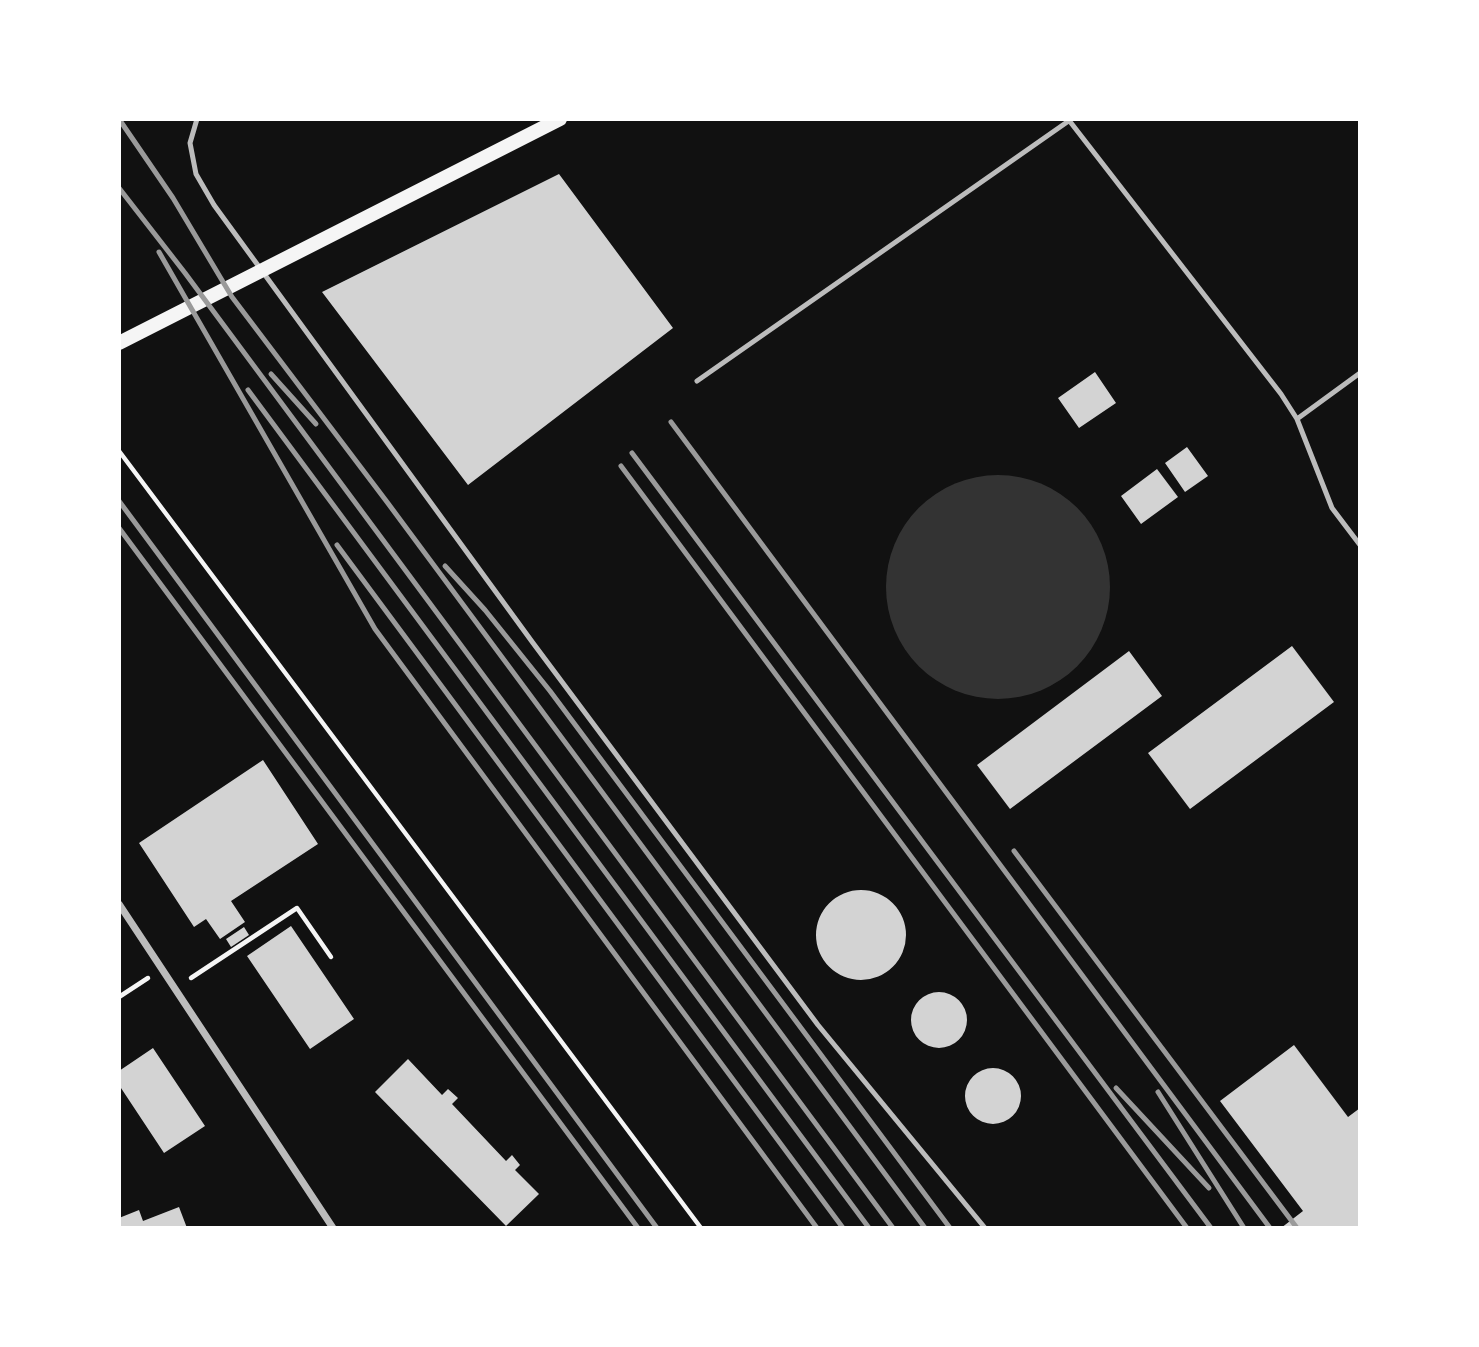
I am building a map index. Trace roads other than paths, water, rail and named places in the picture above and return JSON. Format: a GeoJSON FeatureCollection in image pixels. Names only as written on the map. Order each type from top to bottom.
{"type":"FeatureCollection","features":[{"type":"Feature","properties":{"kind":"main road"},"geometry":{"type":"LineString","coordinates":[[119,343],[560,119]]}},
{"type":"Feature","properties":{"kind":"street"},"geometry":{"type":"LineString","coordinates":[[119,904],[333,1228]]}},
{"type":"Feature","properties":{"kind":"lane"},"geometry":{"type":"LineString","coordinates":[[197,119],[190,143],[196,174],[214,205],[533,643],[818,1025],[985,1228]]}},
{"type":"Feature","properties":{"kind":"lane"},"geometry":{"type":"LineString","coordinates":[[696,381],[1069,119],[1281,394],[1297,419],[1332,508],[1360,545]]}},
{"type":"Feature","properties":{"kind":"lane"},"geometry":{"type":"LineString","coordinates":[[1297,419],[1360,373]]}},
{"type":"Feature","properties":{"kind":"railway"},"geometry":{"type":"LineString","coordinates":[[119,119],[173,198],[232,297],[925,1228]]}},
{"type":"Feature","properties":{"kind":"railway"},"geometry":{"type":"LineString","coordinates":[[119,188],[185,273],[893,1228]]}},
{"type":"Feature","properties":{"kind":"railway"},"geometry":{"type":"LineString","coordinates":[[159,252],[375,629],[817,1228]]}},
{"type":"Feature","properties":{"kind":"railway"},"geometry":{"type":"LineString","coordinates":[[271,374],[316,424]]}},
{"type":"Feature","properties":{"kind":"railway"},"geometry":{"type":"LineString","coordinates":[[248,390],[869,1228]]}},
{"type":"Feature","properties":{"kind":"railway"},"geometry":{"type":"LineString","coordinates":[[671,422],[1270,1228]]}},
{"type":"Feature","properties":{"kind":"railway"},"geometry":{"type":"LineString","coordinates":[[632,453],[1211,1228]]}},
{"type":"Feature","properties":{"kind":"railway"},"geometry":{"type":"LineString","coordinates":[[621,466],[1187,1228]]}},
{"type":"Feature","properties":{"kind":"railway"},"geometry":{"type":"LineString","coordinates":[[119,501],[657,1228]]}},
{"type":"Feature","properties":{"kind":"railway"},"geometry":{"type":"LineString","coordinates":[[119,528],[638,1228]]}},
{"type":"Feature","properties":{"kind":"railway"},"geometry":{"type":"LineString","coordinates":[[337,545],[843,1228]]}},
{"type":"Feature","properties":{"kind":"railway"},"geometry":{"type":"LineString","coordinates":[[445,566],[485,610],[550,691],[950,1228]]}},
{"type":"Feature","properties":{"kind":"railway"},"geometry":{"type":"LineString","coordinates":[[1014,851],[1297,1228]]}},
{"type":"Feature","properties":{"kind":"railway"},"geometry":{"type":"LineString","coordinates":[[1116,1088],[1209,1188]]}},
{"type":"Feature","properties":{"kind":"railway"},"geometry":{"type":"LineString","coordinates":[[1158,1092],[1244,1228]]}}]}
